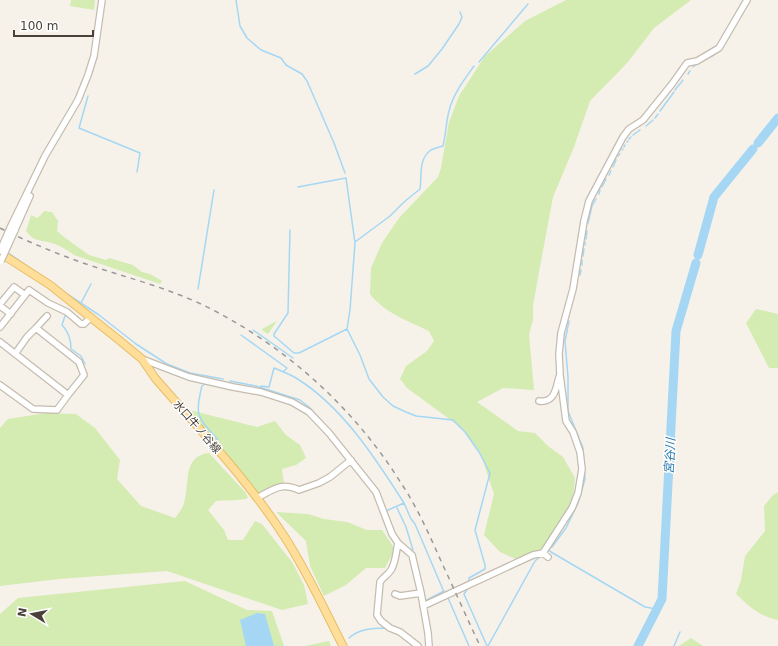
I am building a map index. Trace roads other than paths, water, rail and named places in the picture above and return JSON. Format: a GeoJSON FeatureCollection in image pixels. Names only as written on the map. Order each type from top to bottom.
{"type":"FeatureCollection","features":[{"type":"Feature","properties":{"kind":"main road","name":"水口牛ノ谷線"},"geometry":{"type":"LineString","coordinates":[[0,252],[50,285],[142,359],[155,378],[257,498],[284,537],[303,569],[343,646]]}},
{"type":"Feature","properties":{"kind":"street"},"geometry":{"type":"LineString","coordinates":[[1,263],[13,229],[46,156],[78,100],[88,75],[94,56],[102,0]]}},
{"type":"Feature","properties":{"kind":"street"},"geometry":{"type":"LineString","coordinates":[[423,606],[533,555],[543,553],[572,508],[578,493],[582,469],[580,452],[573,432],[566,421],[559,354],[561,333],[573,289],[588,201],[623,137],[630,129],[643,120],[687,63],[697,61],[719,48],[747,0]]}},
{"type":"Feature","properties":{"kind":"street"},"geometry":{"type":"LineString","coordinates":[[0,252],[13,229]]}},
{"type":"Feature","properties":{"kind":"street"},"geometry":{"type":"LineString","coordinates":[[11,314],[0,305],[14,286],[25,295]]}},
{"type":"Feature","properties":{"kind":"street"},"geometry":{"type":"LineString","coordinates":[[0,327],[29,290],[48,303],[67,312],[81,324],[84,324],[90,318]]}},
{"type":"Feature","properties":{"kind":"street"},"geometry":{"type":"LineString","coordinates":[[15,354],[27,337],[47,316]]}},
{"type":"Feature","properties":{"kind":"street"},"geometry":{"type":"LineString","coordinates":[[0,384],[33,409],[57,410],[84,375],[79,362],[36,328]]}},
{"type":"Feature","properties":{"kind":"street"},"geometry":{"type":"LineString","coordinates":[[0,342],[68,395]]}},
{"type":"Feature","properties":{"kind":"street"},"geometry":{"type":"LineString","coordinates":[[142,359],[189,377],[261,392],[292,402],[309,412],[351,460],[376,492],[392,534],[398,543],[412,555],[421,593],[429,646]]}},
{"type":"Feature","properties":{"kind":"street"},"geometry":{"type":"LineString","coordinates":[[539,401],[544,402],[550,400],[555,393],[560,375]]}},
{"type":"Feature","properties":{"kind":"street"},"geometry":{"type":"LineString","coordinates":[[257,498],[285,486],[290,486],[299,490],[319,483],[330,477],[351,460]]}},
{"type":"Feature","properties":{"kind":"street"},"geometry":{"type":"LineString","coordinates":[[398,543],[392,569],[382,578],[380,582],[377,615],[380,621],[390,628],[400,632],[418,646]]}},
{"type":"Feature","properties":{"kind":"street"},"geometry":{"type":"LineString","coordinates":[[543,553],[548,557]]}},
{"type":"Feature","properties":{"kind":"street"},"geometry":{"type":"LineString","coordinates":[[395,594],[400,596],[421,593]]}},
{"type":"Feature","properties":{"kind":"water"},"geometry":{"type":"Polygon","coordinates":[[[257,613],[265,614],[274,646],[246,646],[240,620],[257,613]]]}},
{"type":"Feature","properties":{"kind":"waterway"},"geometry":{"type":"LineString","coordinates":[[236,0],[240,26],[247,38],[261,50],[281,58],[286,65],[302,74],[307,81],[334,143],[345,173]]}},
{"type":"Feature","properties":{"kind":"waterway"},"geometry":{"type":"LineString","coordinates":[[741,16],[750,0]]}},
{"type":"Feature","properties":{"kind":"waterway"},"geometry":{"type":"LineString","coordinates":[[479,62],[528,4]]}},
{"type":"Feature","properties":{"kind":"waterway"},"geometry":{"type":"LineString","coordinates":[[415,74],[428,66],[442,49],[459,24],[462,17],[460,12]]}},
{"type":"Feature","properties":{"kind":"waterway"},"geometry":{"type":"LineString","coordinates":[[710,57],[714,55]]}},
{"type":"Feature","properties":{"kind":"waterway"},"geometry":{"type":"LineString","coordinates":[[693,67],[698,63]]}},
{"type":"Feature","properties":{"kind":"waterway"},"geometry":{"type":"LineString","coordinates":[[355,242],[390,216],[420,189],[421,168],[424,158],[431,150],[443,146],[448,115],[453,99],[459,87],[474,66]]}},
{"type":"Feature","properties":{"kind":"waterway"},"geometry":{"type":"LineString","coordinates":[[675,90],[683,80]]}},
{"type":"Feature","properties":{"kind":"waterway"},"geometry":{"type":"LineString","coordinates":[[660,111],[674,92]]}},
{"type":"Feature","properties":{"kind":"waterway"},"geometry":{"type":"LineString","coordinates":[[88,96],[79,128],[140,153],[137,172]]}},
{"type":"Feature","properties":{"kind":"waterway"},"geometry":{"type":"LineString","coordinates":[[655,118],[658,114]]}},
{"type":"Feature","properties":{"kind":"waterway","name":"宮谷川"},"geometry":{"type":"LineString","coordinates":[[758,143],[778,118]]}},
{"type":"Feature","properties":{"kind":"waterway"},"geometry":{"type":"LineString","coordinates":[[646,126],[653,120]]}},
{"type":"Feature","properties":{"kind":"waterway"},"geometry":{"type":"LineString","coordinates":[[633,135],[640,130]]}},
{"type":"Feature","properties":{"kind":"waterway","name":"宮谷川"},"geometry":{"type":"LineString","coordinates":[[698,255],[714,197],[753,149]]}},
{"type":"Feature","properties":{"kind":"waterway"},"geometry":{"type":"LineString","coordinates":[[613,167],[616,160]]}},
{"type":"Feature","properties":{"kind":"waterway"},"geometry":{"type":"LineString","coordinates":[[609,175],[611,171]]}},
{"type":"Feature","properties":{"kind":"waterway"},"geometry":{"type":"LineString","coordinates":[[298,187],[346,178],[355,243],[350,310],[347,329],[360,355],[369,379],[383,397],[393,406],[416,416],[453,420],[465,432],[479,452],[490,473],[475,530],[485,569],[469,578],[469,582]]}},
{"type":"Feature","properties":{"kind":"waterway"},"geometry":{"type":"LineString","coordinates":[[602,187],[606,179]]}},
{"type":"Feature","properties":{"kind":"waterway"},"geometry":{"type":"LineString","coordinates":[[198,289],[214,190]]}},
{"type":"Feature","properties":{"kind":"waterway"},"geometry":{"type":"LineString","coordinates":[[599,194],[600,190]]}},
{"type":"Feature","properties":{"kind":"waterway"},"geometry":{"type":"LineString","coordinates":[[588,223],[592,206],[596,199]]}},
{"type":"Feature","properties":{"kind":"waterway"},"geometry":{"type":"LineString","coordinates":[[290,230],[288,313],[274,336],[294,353],[299,353],[347,329]]}},
{"type":"Feature","properties":{"kind":"waterway"},"geometry":{"type":"LineString","coordinates":[[586,239],[587,231]]}},
{"type":"Feature","properties":{"kind":"waterway"},"geometry":{"type":"LineString","coordinates":[[583,256],[584,249]]}},
{"type":"Feature","properties":{"kind":"waterway"},"geometry":{"type":"LineString","coordinates":[[7,252],[40,275]]}},
{"type":"Feature","properties":{"kind":"waterway"},"geometry":{"type":"LineString","coordinates":[[582,260],[582,265]]}},
{"type":"Feature","properties":{"kind":"waterway","name":"宮谷川"},"geometry":{"type":"LineString","coordinates":[[638,646],[662,599],[676,331],[696,263]]}},
{"type":"Feature","properties":{"kind":"waterway"},"geometry":{"type":"LineString","coordinates":[[580,275],[581,270]]}},
{"type":"Feature","properties":{"kind":"waterway"},"geometry":{"type":"LineString","coordinates":[[81,303],[91,284]]}},
{"type":"Feature","properties":{"kind":"waterway"},"geometry":{"type":"LineString","coordinates":[[64,292],[99,315],[136,344],[167,364],[190,373],[223,379]]}},
{"type":"Feature","properties":{"kind":"waterway"},"geometry":{"type":"LineString","coordinates":[[65,316],[62,325],[69,336],[71,349],[81,356],[85,364]]}},
{"type":"Feature","properties":{"kind":"waterway"},"geometry":{"type":"LineString","coordinates":[[569,321],[565,341],[568,377],[568,411],[583,448],[585,479],[578,503],[566,528],[552,547],[547,548],[551,552],[645,607],[657,609]]}},
{"type":"Feature","properties":{"kind":"waterway"},"geometry":{"type":"LineString","coordinates":[[253,330],[293,358]]}},
{"type":"Feature","properties":{"kind":"waterway"},"geometry":{"type":"LineString","coordinates":[[241,335],[287,368],[283,372]]}},
{"type":"Feature","properties":{"kind":"waterway"},"geometry":{"type":"LineString","coordinates":[[261,386],[269,387],[274,368],[296,378],[313,390],[328,403],[357,434],[404,503]]}},
{"type":"Feature","properties":{"kind":"waterway"},"geometry":{"type":"LineString","coordinates":[[230,381],[256,386],[300,400],[310,408],[325,425]]}},
{"type":"Feature","properties":{"kind":"waterway"},"geometry":{"type":"LineString","coordinates":[[217,386],[205,384],[202,386],[198,411],[202,421],[218,440]]}},
{"type":"Feature","properties":{"kind":"waterway"},"geometry":{"type":"LineString","coordinates":[[386,511],[404,503],[411,519],[415,524],[444,592]]}},
{"type":"Feature","properties":{"kind":"waterway"},"geometry":{"type":"LineString","coordinates":[[397,508],[406,527],[413,550]]}},
{"type":"Feature","properties":{"kind":"waterway"},"geometry":{"type":"LineString","coordinates":[[488,646],[535,561],[541,556]]}},
{"type":"Feature","properties":{"kind":"waterway"},"geometry":{"type":"LineString","coordinates":[[416,561],[418,570]]}},
{"type":"Feature","properties":{"kind":"waterway"},"geometry":{"type":"LineString","coordinates":[[468,588],[464,594],[487,646]]}},
{"type":"Feature","properties":{"kind":"waterway"},"geometry":{"type":"LineString","coordinates":[[424,599],[427,600],[444,591]]}},
{"type":"Feature","properties":{"kind":"waterway"},"geometry":{"type":"LineString","coordinates":[[448,598],[469,646]]}},
{"type":"Feature","properties":{"kind":"waterway"},"geometry":{"type":"LineString","coordinates":[[349,638],[357,632],[386,628]]}},
{"type":"Feature","properties":{"kind":"waterway"},"geometry":{"type":"LineString","coordinates":[[674,646],[680,632]]}},
{"type":"Feature","properties":{"kind":"railway"},"geometry":{"type":"LineString","coordinates":[[0,228],[70,258],[156,286],[201,304],[260,338],[287,357],[313,379],[361,428],[382,455],[407,492],[418,511],[480,646]]}}]}
